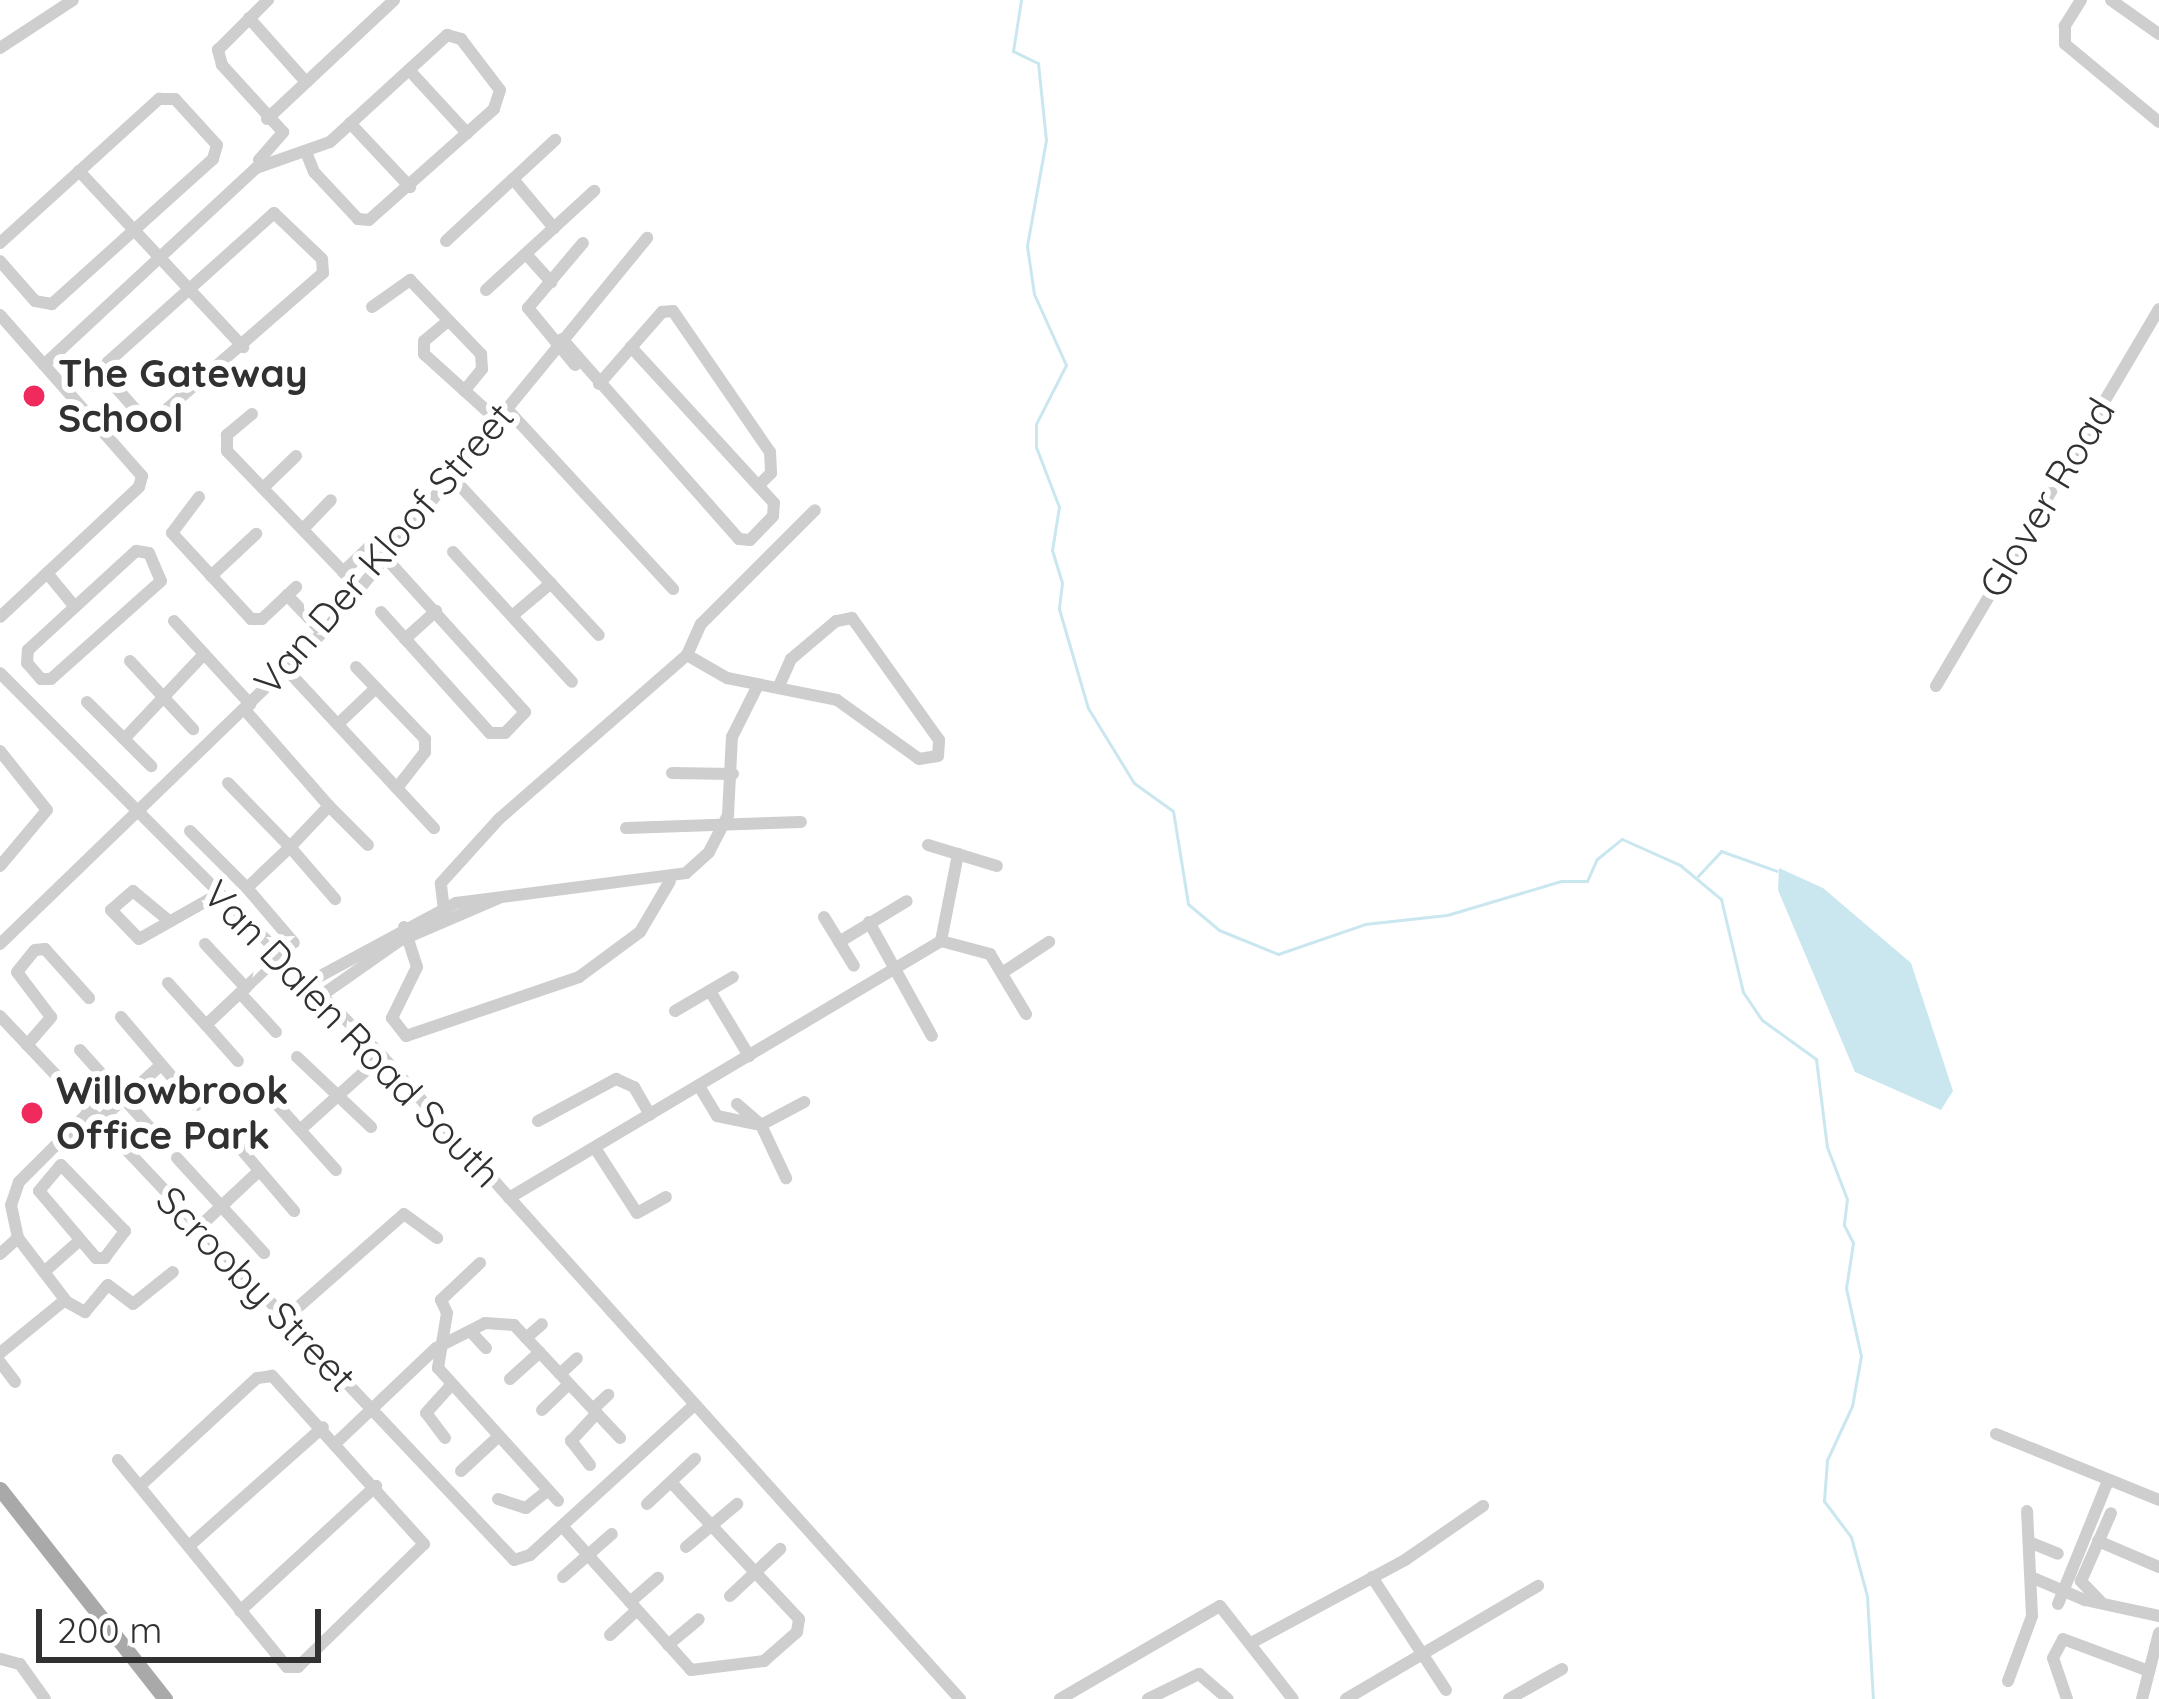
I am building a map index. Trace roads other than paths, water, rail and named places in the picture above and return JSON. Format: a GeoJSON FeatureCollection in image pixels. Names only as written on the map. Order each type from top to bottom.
{"type":"FeatureCollection","features":[{"type":"Feature","properties":{"kind":"main road"},"geometry":{"type":"LineString","coordinates":[[0,1489],[164,1699]]}},
{"type":"Feature","properties":{"kind":"street"},"geometry":{"type":"LineString","coordinates":[[0,48],[74,0]]}},
{"type":"Feature","properties":{"kind":"street"},"geometry":{"type":"LineString","coordinates":[[267,120],[219,58],[221,44],[268,0]]}},
{"type":"Feature","properties":{"kind":"street"},"geometry":{"type":"LineString","coordinates":[[372,0],[381,13]]}},
{"type":"Feature","properties":{"kind":"street"},"geometry":{"type":"LineString","coordinates":[[257,164],[267,120],[394,0]]}},
{"type":"Feature","properties":{"kind":"street"},"geometry":{"type":"LineString","coordinates":[[2081,0],[2065,26],[2065,44],[2159,122]]}},
{"type":"Feature","properties":{"kind":"street"},"geometry":{"type":"LineString","coordinates":[[2111,0],[2159,34]]}},
{"type":"Feature","properties":{"kind":"street"},"geometry":{"type":"LineString","coordinates":[[249,18],[306,82]]}},
{"type":"Feature","properties":{"kind":"street"},"geometry":{"type":"LineString","coordinates":[[44,364],[257,164],[306,152],[350,123],[448,35],[461,39],[502,96],[410,188],[364,221],[314,172],[306,152]]}},
{"type":"Feature","properties":{"kind":"street"},"geometry":{"type":"LineString","coordinates":[[409,70],[467,133]]}},
{"type":"Feature","properties":{"kind":"street"},"geometry":{"type":"LineString","coordinates":[[0,243],[159,99],[176,99],[217,154],[47,305],[0,262]]}},
{"type":"Feature","properties":{"kind":"street"},"geometry":{"type":"LineString","coordinates":[[350,123],[410,188]]}},
{"type":"Feature","properties":{"kind":"street"},"geometry":{"type":"LineString","coordinates":[[446,241],[555,140]]}},
{"type":"Feature","properties":{"kind":"street"},"geometry":{"type":"LineString","coordinates":[[79,171],[243,347]]}},
{"type":"Feature","properties":{"kind":"street"},"geometry":{"type":"LineString","coordinates":[[513,178],[554,228]]}},
{"type":"Feature","properties":{"kind":"street"},"geometry":{"type":"LineString","coordinates":[[486,290],[594,191]]}},
{"type":"Feature","properties":{"kind":"street"},"geometry":{"type":"LineString","coordinates":[[267,215],[283,216],[309,244],[323,273],[149,425],[106,367],[188,287],[267,215]]}},
{"type":"Feature","properties":{"kind":"street","name":"Van Der Kloof Street"},"geometry":{"type":"LineString","coordinates":[[0,944],[323,633],[647,238]]}},
{"type":"Feature","properties":{"kind":"street"},"geometry":{"type":"LineString","coordinates":[[583,243],[529,314],[744,541],[775,509],[631,347]]}},
{"type":"Feature","properties":{"kind":"street"},"geometry":{"type":"LineString","coordinates":[[526,254],[551,282]]}},
{"type":"Feature","properties":{"kind":"street"},"geometry":{"type":"LineString","coordinates":[[372,307],[406,279],[483,361],[464,391]]}},
{"type":"Feature","properties":{"kind":"street","name":"Glover Road"},"geometry":{"type":"LineString","coordinates":[[1936,686],[2159,310]]}},
{"type":"Feature","properties":{"kind":"street"},"geometry":{"type":"LineString","coordinates":[[597,382],[662,312],[677,314],[770,452],[771,473],[758,486]]}},
{"type":"Feature","properties":{"kind":"street"},"geometry":{"type":"LineString","coordinates":[[0,316],[142,476],[0,617]]}},
{"type":"Feature","properties":{"kind":"street"},"geometry":{"type":"LineString","coordinates":[[448,321],[422,348],[464,391],[502,414],[673,589]]}},
{"type":"Feature","properties":{"kind":"street"},"geometry":{"type":"LineString","coordinates":[[252,414],[226,444],[359,588]]}},
{"type":"Feature","properties":{"kind":"street"},"geometry":{"type":"LineString","coordinates":[[263,488],[296,455]]}},
{"type":"Feature","properties":{"kind":"street"},"geometry":{"type":"LineString","coordinates":[[451,476],[599,635]]}},
{"type":"Feature","properties":{"kind":"street"},"geometry":{"type":"LineString","coordinates":[[199,497],[171,530],[211,576],[256,621],[291,591],[323,633]]}},
{"type":"Feature","properties":{"kind":"street"},"geometry":{"type":"LineString","coordinates":[[303,529],[331,500]]}},
{"type":"Feature","properties":{"kind":"street"},"geometry":{"type":"LineString","coordinates":[[443,914],[441,883],[499,819],[687,655],[701,624],[815,510]]}},
{"type":"Feature","properties":{"kind":"street"},"geometry":{"type":"LineString","coordinates":[[211,576],[256,534]]}},
{"type":"Feature","properties":{"kind":"street"},"geometry":{"type":"LineString","coordinates":[[343,572],[372,544]]}},
{"type":"Feature","properties":{"kind":"street"},"geometry":{"type":"LineString","coordinates":[[136,551],[161,567],[161,580],[46,681],[28,663],[28,650],[75,608],[136,551]]}},
{"type":"Feature","properties":{"kind":"street"},"geometry":{"type":"LineString","coordinates":[[454,553],[572,682]]}},
{"type":"Feature","properties":{"kind":"street"},"geometry":{"type":"LineString","coordinates":[[381,612],[490,733],[505,733],[525,712],[523,702],[384,556]]}},
{"type":"Feature","properties":{"kind":"street"},"geometry":{"type":"LineString","coordinates":[[47,574],[75,608]]}},
{"type":"Feature","properties":{"kind":"street"},"geometry":{"type":"LineString","coordinates":[[512,616],[551,583]]}},
{"type":"Feature","properties":{"kind":"street"},"geometry":{"type":"LineString","coordinates":[[405,639],[436,611]]}},
{"type":"Feature","properties":{"kind":"street"},"geometry":{"type":"LineString","coordinates":[[687,655],[707,671],[758,685],[780,684],[858,709],[919,759],[938,756],[938,740],[852,618],[836,621],[791,659],[780,684]]}},
{"type":"Feature","properties":{"kind":"street"},"geometry":{"type":"LineString","coordinates":[[174,621],[329,806],[368,845]]}},
{"type":"Feature","properties":{"kind":"street"},"geometry":{"type":"LineString","coordinates":[[124,739],[147,707],[164,699],[204,654]]}},
{"type":"Feature","properties":{"kind":"street"},"geometry":{"type":"LineString","coordinates":[[130,662],[193,729]]}},
{"type":"Feature","properties":{"kind":"street"},"geometry":{"type":"LineString","coordinates":[[356,667],[427,747],[397,788]]}},
{"type":"Feature","properties":{"kind":"street"},"geometry":{"type":"LineString","coordinates":[[287,670],[434,828]]}},
{"type":"Feature","properties":{"kind":"street","name":"Van Dalen Road South"},"geometry":{"type":"LineString","coordinates":[[0,673],[382,1056],[960,1699]]}},
{"type":"Feature","properties":{"kind":"street"},"geometry":{"type":"LineString","coordinates":[[406,932],[417,967],[392,1018],[406,1036],[579,976],[640,932],[670,881],[699,863],[722,830],[734,774],[732,737],[758,685]]}},
{"type":"Feature","properties":{"kind":"street"},"geometry":{"type":"LineString","coordinates":[[338,724],[376,688]]}},
{"type":"Feature","properties":{"kind":"street"},"geometry":{"type":"LineString","coordinates":[[87,702],[151,766]]}},
{"type":"Feature","properties":{"kind":"street"},"geometry":{"type":"LineString","coordinates":[[0,866],[44,822],[46,803],[1,756]]}},
{"type":"Feature","properties":{"kind":"street"},"geometry":{"type":"LineString","coordinates":[[672,772],[734,774]]}},
{"type":"Feature","properties":{"kind":"street"},"geometry":{"type":"LineString","coordinates":[[228,783],[335,899]]}},
{"type":"Feature","properties":{"kind":"street"},"geometry":{"type":"LineString","coordinates":[[247,888],[329,806]]}},
{"type":"Feature","properties":{"kind":"street"},"geometry":{"type":"LineString","coordinates":[[626,828],[722,830],[802,822]]}},
{"type":"Feature","properties":{"kind":"street"},"geometry":{"type":"LineString","coordinates":[[190,831],[294,943]]}},
{"type":"Feature","properties":{"kind":"street"},"geometry":{"type":"LineString","coordinates":[[928,845],[997,866]]}},
{"type":"Feature","properties":{"kind":"street"},"geometry":{"type":"LineString","coordinates":[[941,941],[958,854]]}},
{"type":"Feature","properties":{"kind":"street"},"geometry":{"type":"LineString","coordinates":[[311,981],[443,914],[515,891],[670,881]]}},
{"type":"Feature","properties":{"kind":"street"},"geometry":{"type":"LineString","coordinates":[[168,920],[133,890],[111,910],[134,939],[219,894]]}},
{"type":"Feature","properties":{"kind":"street"},"geometry":{"type":"LineString","coordinates":[[839,941],[907,901]]}},
{"type":"Feature","properties":{"kind":"street"},"geometry":{"type":"LineString","coordinates":[[824,917],[854,967]]}},
{"type":"Feature","properties":{"kind":"street"},"geometry":{"type":"LineString","coordinates":[[869,922],[932,1036]]}},
{"type":"Feature","properties":{"kind":"street"},"geometry":{"type":"LineString","coordinates":[[322,995],[406,932]]}},
{"type":"Feature","properties":{"kind":"street"},"geometry":{"type":"LineString","coordinates":[[509,1198],[941,941],[983,948],[1005,971],[1026,1014]]}},
{"type":"Feature","properties":{"kind":"street"},"geometry":{"type":"LineString","coordinates":[[1005,971],[1049,942]]}},
{"type":"Feature","properties":{"kind":"street"},"geometry":{"type":"LineString","coordinates":[[205,944],[276,1032]]}},
{"type":"Feature","properties":{"kind":"street"},"geometry":{"type":"LineString","coordinates":[[27,1045],[51,1017],[17,973],[35,950],[45,949],[88,998]]}},
{"type":"Feature","properties":{"kind":"street"},"geometry":{"type":"LineString","coordinates":[[206,1025],[281,954]]}},
{"type":"Feature","properties":{"kind":"street"},"geometry":{"type":"LineString","coordinates":[[675,1011],[733,977]]}},
{"type":"Feature","properties":{"kind":"street"},"geometry":{"type":"LineString","coordinates":[[167,983],[238,1061]]}},
{"type":"Feature","properties":{"kind":"street"},"geometry":{"type":"LineString","coordinates":[[710,991],[748,1056]]}},
{"type":"Feature","properties":{"kind":"street","name":"Scrooby Street"},"geometry":{"type":"LineString","coordinates":[[0,1016],[196,1230],[288,1316],[514,1560],[562,1526]]}},
{"type":"Feature","properties":{"kind":"street"},"geometry":{"type":"LineString","coordinates":[[121,1017],[196,1105]]}},
{"type":"Feature","properties":{"kind":"street"},"geometry":{"type":"LineString","coordinates":[[80,1050],[160,1138]]}},
{"type":"Feature","properties":{"kind":"street"},"geometry":{"type":"LineString","coordinates":[[300,1130],[382,1056]]}},
{"type":"Feature","properties":{"kind":"street"},"geometry":{"type":"LineString","coordinates":[[297,1057],[371,1127]]}},
{"type":"Feature","properties":{"kind":"street"},"geometry":{"type":"LineString","coordinates":[[161,1065],[19,1182],[16,1235],[62,1297],[85,1312],[108,1285],[133,1304],[173,1271]]}},
{"type":"Feature","properties":{"kind":"street"},"geometry":{"type":"LineString","coordinates":[[538,1121],[616,1079],[634,1087],[650,1115]]}},
{"type":"Feature","properties":{"kind":"street"},"geometry":{"type":"LineString","coordinates":[[699,1086],[717,1116],[761,1125],[805,1102]]}},
{"type":"Feature","properties":{"kind":"street"},"geometry":{"type":"LineString","coordinates":[[262,1089],[336,1170]]}},
{"type":"Feature","properties":{"kind":"street"},"geometry":{"type":"LineString","coordinates":[[737,1104],[761,1125],[785,1178]]}},
{"type":"Feature","properties":{"kind":"street"},"geometry":{"type":"LineString","coordinates":[[224,1129],[294,1211]]}},
{"type":"Feature","properties":{"kind":"street"},"geometry":{"type":"LineString","coordinates":[[595,1148],[638,1213],[666,1197]]}},
{"type":"Feature","properties":{"kind":"street"},"geometry":{"type":"LineString","coordinates":[[177,1158],[264,1252]]}},
{"type":"Feature","properties":{"kind":"street"},"geometry":{"type":"LineString","coordinates":[[63,1165],[126,1236],[101,1259],[80,1240],[38,1187],[63,1165]]}},
{"type":"Feature","properties":{"kind":"street"},"geometry":{"type":"LineString","coordinates":[[196,1230],[259,1171]]}},
{"type":"Feature","properties":{"kind":"street"},"geometry":{"type":"LineString","coordinates":[[288,1316],[404,1214],[437,1238]]}},
{"type":"Feature","properties":{"kind":"street"},"geometry":{"type":"LineString","coordinates":[[0,1250],[16,1235]]}},
{"type":"Feature","properties":{"kind":"street"},"geometry":{"type":"LineString","coordinates":[[44,1272],[80,1240]]}},
{"type":"Feature","properties":{"kind":"street"},"geometry":{"type":"LineString","coordinates":[[480,1263],[440,1300],[447,1313],[436,1348],[451,1386],[553,1496],[526,1508],[498,1499]]}},
{"type":"Feature","properties":{"kind":"street"},"geometry":{"type":"LineString","coordinates":[[15,1382],[0,1358],[62,1297]]}},
{"type":"Feature","properties":{"kind":"street"},"geometry":{"type":"LineString","coordinates":[[337,1442],[436,1348],[508,1322],[620,1438]]}},
{"type":"Feature","properties":{"kind":"street"},"geometry":{"type":"LineString","coordinates":[[526,1338],[542,1324]]}},
{"type":"Feature","properties":{"kind":"street"},"geometry":{"type":"LineString","coordinates":[[471,1332],[486,1348]]}},
{"type":"Feature","properties":{"kind":"street"},"geometry":{"type":"LineString","coordinates":[[510,1379],[540,1352]]}},
{"type":"Feature","properties":{"kind":"street"},"geometry":{"type":"LineString","coordinates":[[542,1410],[577,1358]]}},
{"type":"Feature","properties":{"kind":"street"},"geometry":{"type":"LineString","coordinates":[[118,1460],[287,1667],[298,1667],[422,1550],[419,1534],[337,1442],[279,1380],[265,1375],[141,1485]]}},
{"type":"Feature","properties":{"kind":"street"},"geometry":{"type":"LineString","coordinates":[[445,1438],[426,1413],[451,1386]]}},
{"type":"Feature","properties":{"kind":"street"},"geometry":{"type":"LineString","coordinates":[[590,1465],[571,1441],[608,1394]]}},
{"type":"Feature","properties":{"kind":"street"},"geometry":{"type":"LineString","coordinates":[[671,1482],[800,1623],[764,1661],[696,1672],[562,1526],[693,1406]]}},
{"type":"Feature","properties":{"kind":"street"},"geometry":{"type":"LineString","coordinates":[[189,1546],[323,1427]]}},
{"type":"Feature","properties":{"kind":"street"},"geometry":{"type":"LineString","coordinates":[[1996,1434],[2159,1500]]}},
{"type":"Feature","properties":{"kind":"street"},"geometry":{"type":"LineString","coordinates":[[461,1471],[498,1437]]}},
{"type":"Feature","properties":{"kind":"street"},"geometry":{"type":"LineString","coordinates":[[646,1504],[695,1459]]}},
{"type":"Feature","properties":{"kind":"street"},"geometry":{"type":"LineString","coordinates":[[2061,1598],[2108,1481]]}},
{"type":"Feature","properties":{"kind":"street"},"geometry":{"type":"LineString","coordinates":[[240,1611],[376,1486]]}},
{"type":"Feature","properties":{"kind":"street"},"geometry":{"type":"LineString","coordinates":[[686,1547],[737,1504]]}},
{"type":"Feature","properties":{"kind":"street"},"geometry":{"type":"LineString","coordinates":[[1251,1643],[1372,1576],[1483,1506]]}},
{"type":"Feature","properties":{"kind":"street"},"geometry":{"type":"LineString","coordinates":[[2008,1681],[2031,1623],[2027,1511]]}},
{"type":"Feature","properties":{"kind":"street"},"geometry":{"type":"LineString","coordinates":[[2100,1601],[2081,1584],[2111,1513]]}},
{"type":"Feature","properties":{"kind":"street"},"geometry":{"type":"LineString","coordinates":[[563,1577],[612,1534]]}},
{"type":"Feature","properties":{"kind":"street"},"geometry":{"type":"LineString","coordinates":[[2098,1541],[2159,1567]]}},
{"type":"Feature","properties":{"kind":"street"},"geometry":{"type":"LineString","coordinates":[[2029,1542],[2058,1554]]}},
{"type":"Feature","properties":{"kind":"street"},"geometry":{"type":"LineString","coordinates":[[730,1596],[780,1549]]}},
{"type":"Feature","properties":{"kind":"street"},"geometry":{"type":"LineString","coordinates":[[1372,1576],[1446,1690]]}},
{"type":"Feature","properties":{"kind":"street"},"geometry":{"type":"LineString","coordinates":[[2031,1576],[2061,1598],[2100,1601],[2159,1616]]}},
{"type":"Feature","properties":{"kind":"street"},"geometry":{"type":"LineString","coordinates":[[610,1635],[658,1578]]}},
{"type":"Feature","properties":{"kind":"street"},"geometry":{"type":"LineString","coordinates":[[1346,1699],[1538,1586]]}},
{"type":"Feature","properties":{"kind":"street"},"geometry":{"type":"LineString","coordinates":[[1060,1699],[1215,1606],[1226,1608],[1293,1699]]}},
{"type":"Feature","properties":{"kind":"street"},"geometry":{"type":"LineString","coordinates":[[668,1645],[699,1619]]}},
{"type":"Feature","properties":{"kind":"street"},"geometry":{"type":"LineString","coordinates":[[2142,1699],[2159,1633]]}},
{"type":"Feature","properties":{"kind":"street"},"geometry":{"type":"LineString","coordinates":[[2067,1699],[2054,1658],[2063,1639],[2149,1671]]}},
{"type":"Feature","properties":{"kind":"street"},"geometry":{"type":"LineString","coordinates":[[0,1644],[1,1661],[20,1664],[44,1699]]}},
{"type":"Feature","properties":{"kind":"street"},"geometry":{"type":"LineString","coordinates":[[1509,1699],[1562,1670]]}},
{"type":"Feature","properties":{"kind":"street"},"geometry":{"type":"LineString","coordinates":[[1148,1699],[1199,1674],[1228,1699]]}},
{"type":"Feature","properties":{"kind":"water"},"geometry":{"type":"Polygon","coordinates":[[[1779,868],[1823,888],[1911,963],[1953,1091],[1941,1110],[1855,1072],[1778,890],[1779,868]]]}},
{"type":"Feature","properties":{"kind":"waterway"},"geometry":{"type":"LineString","coordinates":[[1021,0],[1013,51],[1038,63],[1046,140],[1027,246],[1034,294],[1066,365],[1036,424],[1036,447],[1059,507],[1052,550],[1062,583],[1059,609],[1088,708],[1134,783],[1173,811],[1188,904],[1219,930],[1278,954],[1365,924],[1447,915],[1561,881],[1587,881],[1597,859],[1622,839],[1680,865],[1721,899],[1743,992],[1762,1020],[1816,1059],[1827,1147],[1847,1199],[1844,1225],[1853,1243],[1846,1288],[1861,1356],[1852,1406],[1827,1460],[1824,1501],[1851,1537],[1867,1596],[1873,1699]]}},
{"type":"Feature","properties":{"kind":"waterway"},"geometry":{"type":"LineString","coordinates":[[1698,876],[1721,851],[1777,871]]}},
{"type":"Feature","properties":{"kind":"place","name":"The Gateway School"},"geometry":{"type":"Point","coordinates":[34,396]}},
{"type":"Feature","properties":{"kind":"place","name":"Willowbrook Office Park"},"geometry":{"type":"Point","coordinates":[32,1113]}}]}
